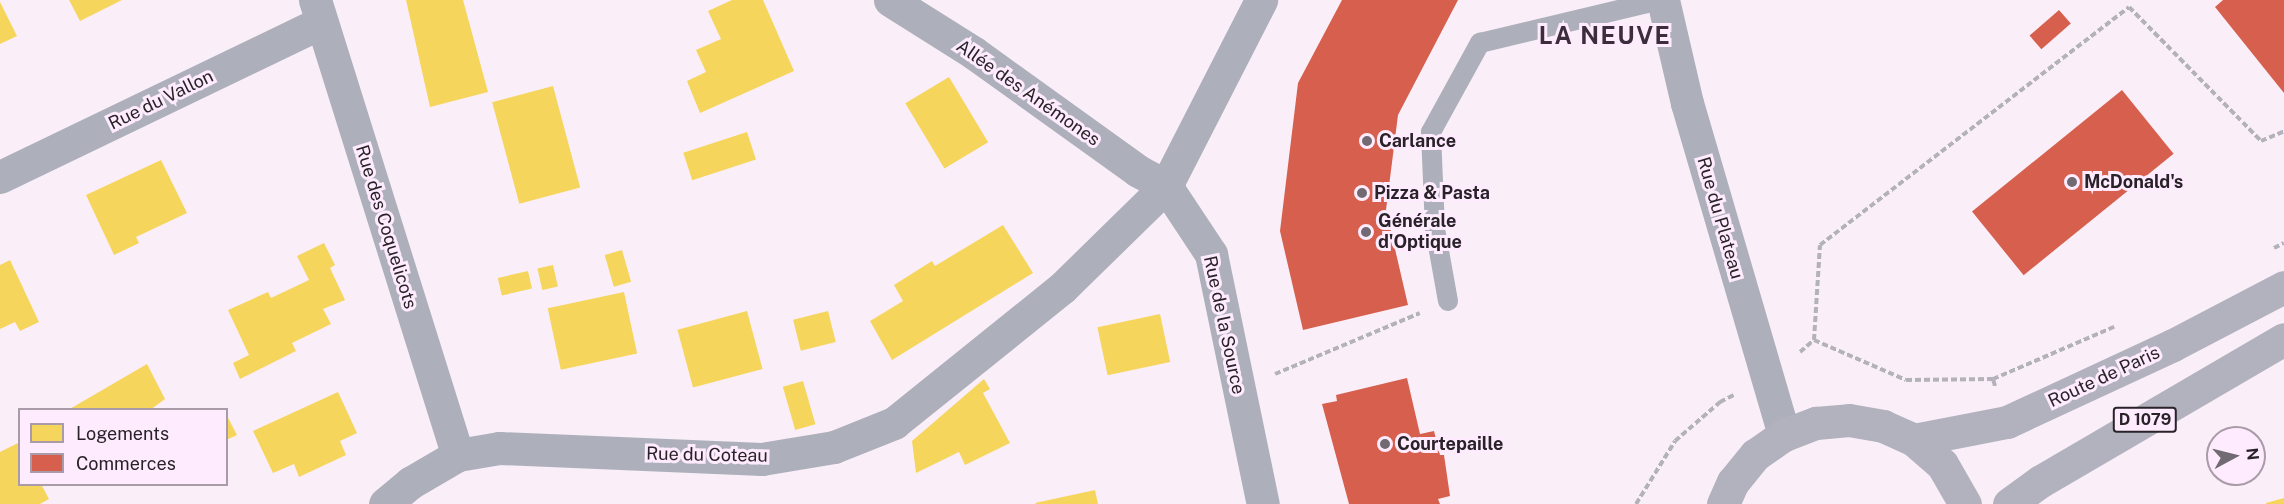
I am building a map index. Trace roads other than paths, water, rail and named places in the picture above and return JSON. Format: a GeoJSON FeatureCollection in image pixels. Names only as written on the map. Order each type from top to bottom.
{"type":"FeatureCollection","features":[{"type":"Feature","properties":{"kind":"main road","name":"Route de Paris"},"geometry":{"type":"LineString","coordinates":[[1914,440],[2007,422],[2173,345],[2284,287]]}},
{"type":"Feature","properties":{"kind":"main road","name":"D 1079"},"geometry":{"type":"LineString","coordinates":[[2009,504],[2041,481],[2284,339]]}},
{"type":"Feature","properties":{"kind":"main road"},"geometry":{"type":"LineString","coordinates":[[1723,504],[1733,482],[1755,455],[1784,435],[1816,423],[1849,420],[1883,426],[1914,440],[1942,464],[1965,504]]}},
{"type":"Feature","properties":{"kind":"street","name":"Allée des Anémones"},"geometry":{"type":"LineString","coordinates":[[890,0],[974,52],[1138,171],[1166,186]]}},
{"type":"Feature","properties":{"kind":"street"},"geometry":{"type":"LineString","coordinates":[[1166,186],[1261,0]]}},
{"type":"Feature","properties":{"kind":"street","name":"Rue du Plateau"},"geometry":{"type":"LineString","coordinates":[[1662,0],[1687,103],[1784,435]]}},
{"type":"Feature","properties":{"kind":"street","name":"Rue du Vallon"},"geometry":{"type":"LineString","coordinates":[[0,177],[319,11]]}},
{"type":"Feature","properties":{"kind":"street","name":"Rue des Coquelicots"},"geometry":{"type":"LineString","coordinates":[[319,11],[458,455]]}},
{"type":"Feature","properties":{"kind":"street","name":"Rue de la Source"},"geometry":{"type":"LineString","coordinates":[[1166,186],[1211,254],[1263,504]]}},
{"type":"Feature","properties":{"kind":"street","name":"Rue du Coteau"},"geometry":{"type":"LineString","coordinates":[[386,504],[410,483],[458,455],[499,448],[762,459],[834,447],[894,423],[1062,288],[1166,186]]}},
{"type":"Feature","properties":{"kind":"lane"},"geometry":{"type":"LineString","coordinates":[[1448,301],[1435,229],[1431,132],[1480,43],[1662,0]]}},
{"type":"Feature","properties":{"kind":"place","name":"Carlance"},"geometry":{"type":"Point","coordinates":[1367,141]}},
{"type":"Feature","properties":{"kind":"place","name":"McDonald's"},"geometry":{"type":"Point","coordinates":[2072,182]}},
{"type":"Feature","properties":{"kind":"place","name":"Pizza & Pasta"},"geometry":{"type":"Point","coordinates":[1362,193]}},
{"type":"Feature","properties":{"kind":"place","name":"Générale d'Optique"},"geometry":{"type":"Point","coordinates":[1366,232]}},
{"type":"Feature","properties":{"kind":"place","name":"Courtepaille"},"geometry":{"type":"Point","coordinates":[1385,444]}},
{"type":"Feature","properties":{"kind":"district","name":"LA NEUVE"},"geometry":{"type":"Point","coordinates":[1605,36]}}]}
